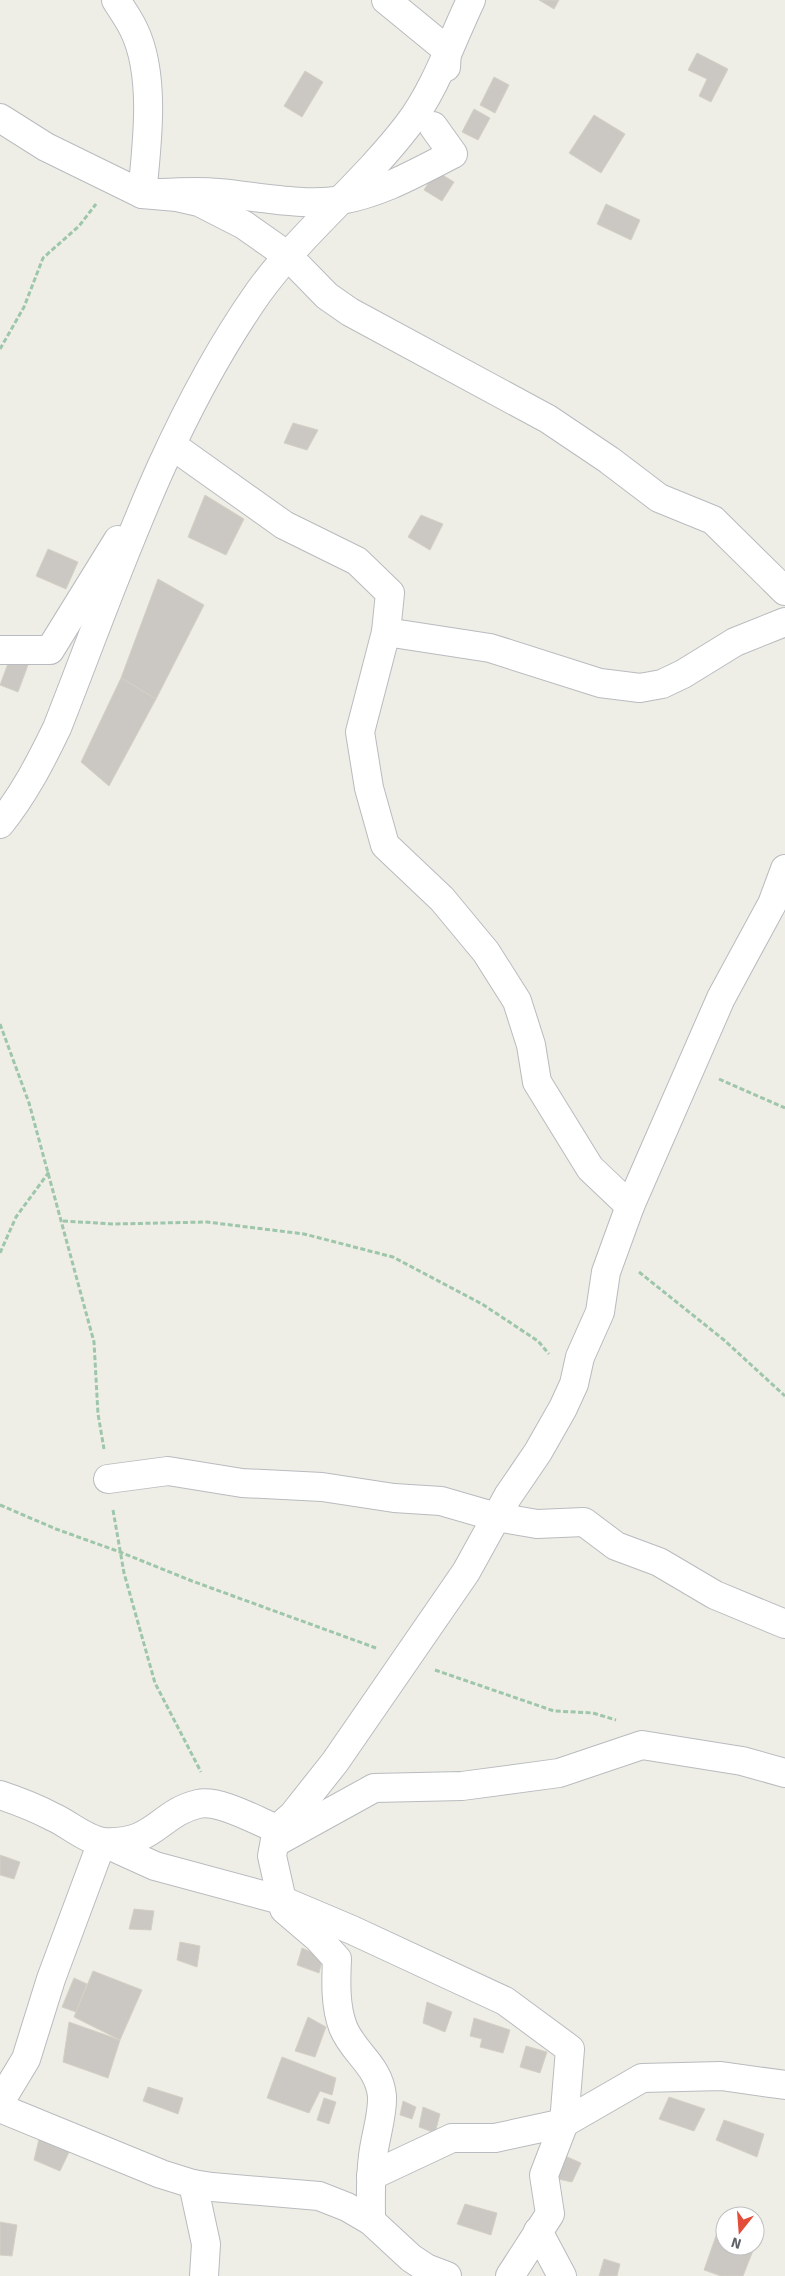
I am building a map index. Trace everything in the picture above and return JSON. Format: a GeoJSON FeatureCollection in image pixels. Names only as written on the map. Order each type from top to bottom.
{"type":"FeatureCollection","features":[{"type":"Feature","properties":{"kind":"street"},"geometry":{"type":"LineString","coordinates":[[116,0],[134,30],[142,54],[149,126],[142,194]]}},
{"type":"Feature","properties":{"kind":"street"},"geometry":{"type":"LineString","coordinates":[[386,0],[447,50]]}},
{"type":"Feature","properties":{"kind":"street"},"geometry":{"type":"LineString","coordinates":[[0,824],[17,803],[37,769],[57,728],[157,477],[224,348],[258,293],[288,256],[408,124],[434,83],[447,50],[471,0]]}},
{"type":"Feature","properties":{"kind":"street"},"geometry":{"type":"LineString","coordinates":[[142,194],[216,192],[325,202],[340,201],[383,190],[453,154],[433,126],[444,82],[447,50]]}},
{"type":"Feature","properties":{"kind":"street"},"geometry":{"type":"LineString","coordinates":[[0,118],[46,147],[142,194],[177,197],[199,202],[244,225],[288,256],[328,296],[350,312],[548,419],[609,460],[659,498],[713,520],[785,590]]}},
{"type":"Feature","properties":{"kind":"street"},"geometry":{"type":"LineString","coordinates":[[172,446],[284,525],[357,561],[390,593],[386,632],[360,732],[369,788],[385,845],[442,899],[486,952],[517,1000],[531,1045],[538,1082],[590,1168],[630,1206]]}},
{"type":"Feature","properties":{"kind":"street"},"geometry":{"type":"LineString","coordinates":[[0,650],[50,650],[157,477]]}},
{"type":"Feature","properties":{"kind":"street"},"geometry":{"type":"LineString","coordinates":[[386,632],[490,648],[600,683],[640,688],[669,680],[734,642],[785,622]]}},
{"type":"Feature","properties":{"kind":"street"},"geometry":{"type":"LineString","coordinates":[[372,2221],[371,2176],[382,2097],[379,2080],[368,2060],[353,2045],[343,2027],[336,1988],[337,1959],[318,1938],[284,1909],[272,1856],[275,1836],[335,1762],[466,1572],[508,1496],[538,1452],[563,1408],[574,1384],[580,1357],[600,1312],[606,1272],[630,1206],[721,998],[772,904],[785,869]]}},
{"type":"Feature","properties":{"kind":"street"},"geometry":{"type":"LineString","coordinates":[[108,1479],[168,1471],[242,1483],[322,1487],[394,1498],[441,1501],[496,1517],[537,1524],[584,1522],[616,1546],[659,1562],[715,1595],[785,1624]]}},
{"type":"Feature","properties":{"kind":"street"},"geometry":{"type":"LineString","coordinates":[[275,1836],[374,1788],[462,1786],[559,1773],[642,1745],[742,1761],[785,1772]]}},
{"type":"Feature","properties":{"kind":"street"},"geometry":{"type":"LineString","coordinates":[[0,1795],[47,1814],[66,1826],[155,1866],[281,1900],[429,1964],[505,2001],[570,2049],[564,2123],[544,2175],[550,2214],[510,2276]]}},
{"type":"Feature","properties":{"kind":"street"},"geometry":{"type":"LineString","coordinates":[[102,1842],[130,1842],[146,1836],[178,1813],[198,1804],[217,1805],[275,1836]]}},
{"type":"Feature","properties":{"kind":"street"},"geometry":{"type":"LineString","coordinates":[[0,2102],[26,2060],[51,1979],[102,1842]]}},
{"type":"Feature","properties":{"kind":"street"},"geometry":{"type":"LineString","coordinates":[[371,2176],[452,2138],[495,2138],[564,2123],[642,2078],[721,2076],[785,2085]]}},
{"type":"Feature","properties":{"kind":"street"},"geometry":{"type":"LineString","coordinates":[[0,2108],[161,2174],[193,2184],[319,2196],[347,2207],[372,2221],[411,2258],[434,2273]]}},
{"type":"Feature","properties":{"kind":"street"},"geometry":{"type":"LineString","coordinates":[[193,2184],[206,2244],[204,2276]]}},
{"type":"Feature","properties":{"kind":"street"},"geometry":{"type":"LineString","coordinates":[[538,2231],[562,2276]]}},
{"type":"Feature","properties":{"kind":"path"},"geometry":{"type":"LineString","coordinates":[[0,349],[24,308],[43,258],[79,226],[115,180]]}},
{"type":"Feature","properties":{"kind":"path"},"geometry":{"type":"LineString","coordinates":[[0,1024],[29,1103],[94,1342],[98,1414],[124,1573],[155,1683],[217,1805]]}},
{"type":"Feature","properties":{"kind":"path"},"geometry":{"type":"LineString","coordinates":[[691,1069],[753,1092],[785,1108]]}},
{"type":"Feature","properties":{"kind":"path"},"geometry":{"type":"LineString","coordinates":[[0,1253],[16,1217],[49,1172]]}},
{"type":"Feature","properties":{"kind":"path"},"geometry":{"type":"LineString","coordinates":[[62,1221],[114,1224],[207,1222],[304,1234],[393,1257],[482,1304],[538,1341],[574,1384]]}},
{"type":"Feature","properties":{"kind":"path"},"geometry":{"type":"LineString","coordinates":[[613,1253],[652,1281],[724,1340],[785,1396]]}},
{"type":"Feature","properties":{"kind":"path"},"geometry":{"type":"LineString","coordinates":[[0,1505],[56,1529],[192,1581],[348,1636],[405,1660],[554,1711],[593,1713],[627,1723],[642,1745]]}},
{"type":"Feature","properties":{"kind":"building"},"geometry":{"type":"Polygon","coordinates":[[[539,0],[559,0],[554,9],[539,0]]]}},
{"type":"Feature","properties":{"kind":"building"},"geometry":{"type":"Polygon","coordinates":[[[697,53],[728,69],[711,102],[699,96],[707,79],[688,70],[697,53]]]}},
{"type":"Feature","properties":{"kind":"building"},"geometry":{"type":"Polygon","coordinates":[[[305,71],[323,82],[302,117],[284,106],[305,71]]]}},
{"type":"Feature","properties":{"kind":"building"},"geometry":{"type":"Polygon","coordinates":[[[494,77],[509,85],[495,113],[480,105],[494,77]]]}},
{"type":"Feature","properties":{"kind":"building"},"geometry":{"type":"Polygon","coordinates":[[[474,109],[490,118],[478,140],[462,132],[474,109]]]}},
{"type":"Feature","properties":{"kind":"building"},"geometry":{"type":"Polygon","coordinates":[[[594,115],[625,134],[601,173],[569,153],[594,115]]]}},
{"type":"Feature","properties":{"kind":"building"},"geometry":{"type":"Polygon","coordinates":[[[436,171],[454,182],[442,201],[424,190],[436,171]]]}},
{"type":"Feature","properties":{"kind":"building"},"geometry":{"type":"Polygon","coordinates":[[[606,204],[640,220],[631,240],[597,224],[606,204]]]}},
{"type":"Feature","properties":{"kind":"building"},"geometry":{"type":"Polygon","coordinates":[[[293,423],[318,430],[307,450],[284,443],[293,423]]]}},
{"type":"Feature","properties":{"kind":"building"},"geometry":{"type":"Polygon","coordinates":[[[205,495],[244,519],[226,555],[188,537],[205,495]]]}},
{"type":"Feature","properties":{"kind":"building"},"geometry":{"type":"Polygon","coordinates":[[[421,515],[443,524],[430,550],[408,537],[421,515]]]}},
{"type":"Feature","properties":{"kind":"building"},"geometry":{"type":"Polygon","coordinates":[[[48,549],[78,562],[66,589],[36,576],[48,549]]]}},
{"type":"Feature","properties":{"kind":"building"},"geometry":{"type":"Polygon","coordinates":[[[158,579],[204,605],[156,699],[121,678],[158,579]]]}},
{"type":"Feature","properties":{"kind":"building"},"geometry":{"type":"Polygon","coordinates":[[[10,658],[28,665],[18,692],[0,685],[10,658]]]}},
{"type":"Feature","properties":{"kind":"building"},"geometry":{"type":"Polygon","coordinates":[[[121,678],[156,699],[109,786],[81,762],[121,678]]]}},
{"type":"Feature","properties":{"kind":"building"},"geometry":{"type":"Polygon","coordinates":[[[0,1855],[20,1862],[14,1879],[0,1875],[0,1855]]]}},
{"type":"Feature","properties":{"kind":"building"},"geometry":{"type":"Polygon","coordinates":[[[134,1909],[154,1911],[151,1930],[129,1929],[134,1909]]]}},
{"type":"Feature","properties":{"kind":"building"},"geometry":{"type":"Polygon","coordinates":[[[180,1942],[200,1946],[197,1967],[177,1960],[180,1942]]]}},
{"type":"Feature","properties":{"kind":"building"},"geometry":{"type":"Polygon","coordinates":[[[302,1948],[323,1957],[319,1973],[297,1965],[302,1948]]]}},
{"type":"Feature","properties":{"kind":"building"},"geometry":{"type":"Polygon","coordinates":[[[93,1971],[142,1990],[120,2040],[74,2017],[93,1971]]]}},
{"type":"Feature","properties":{"kind":"building"},"geometry":{"type":"Polygon","coordinates":[[[74,1978],[87,1984],[76,2012],[62,2007],[74,1978]]]}},
{"type":"Feature","properties":{"kind":"building"},"geometry":{"type":"Polygon","coordinates":[[[427,2002],[452,2012],[445,2032],[423,2023],[427,2002]]]}},
{"type":"Feature","properties":{"kind":"building"},"geometry":{"type":"Polygon","coordinates":[[[308,2017],[326,2027],[315,2057],[295,2051],[308,2017]]]}},
{"type":"Feature","properties":{"kind":"building"},"geometry":{"type":"Polygon","coordinates":[[[474,2018],[510,2030],[503,2053],[480,2047],[482,2039],[470,2036],[474,2018]]]}},
{"type":"Feature","properties":{"kind":"building"},"geometry":{"type":"Polygon","coordinates":[[[69,2022],[120,2040],[108,2078],[63,2062],[69,2022]]]}},
{"type":"Feature","properties":{"kind":"building"},"geometry":{"type":"Polygon","coordinates":[[[526,2046],[547,2052],[540,2073],[520,2067],[526,2046]]]}},
{"type":"Feature","properties":{"kind":"building"},"geometry":{"type":"Polygon","coordinates":[[[282,2057],[336,2078],[332,2095],[320,2091],[309,2113],[267,2098],[282,2057]]]}},
{"type":"Feature","properties":{"kind":"building"},"geometry":{"type":"Polygon","coordinates":[[[148,2087],[183,2098],[178,2114],[143,2101],[148,2087]]]}},
{"type":"Feature","properties":{"kind":"building"},"geometry":{"type":"Polygon","coordinates":[[[669,2097],[705,2109],[694,2131],[659,2119],[669,2097]]]}},
{"type":"Feature","properties":{"kind":"building"},"geometry":{"type":"Polygon","coordinates":[[[324,2098],[336,2102],[329,2124],[317,2120],[324,2098]]]}},
{"type":"Feature","properties":{"kind":"building"},"geometry":{"type":"Polygon","coordinates":[[[403,2101],[416,2107],[412,2119],[400,2115],[403,2101]]]}},
{"type":"Feature","properties":{"kind":"building"},"geometry":{"type":"Polygon","coordinates":[[[423,2107],[440,2114],[435,2133],[419,2127],[423,2107]]]}},
{"type":"Feature","properties":{"kind":"building"},"geometry":{"type":"Polygon","coordinates":[[[724,2120],[764,2134],[757,2157],[716,2140],[724,2120]]]}},
{"type":"Feature","properties":{"kind":"building"},"geometry":{"type":"Polygon","coordinates":[[[39,2139],[71,2148],[60,2171],[34,2160],[39,2139]]]}},
{"type":"Feature","properties":{"kind":"building"},"geometry":{"type":"Polygon","coordinates":[[[563,2155],[581,2163],[572,2182],[558,2179],[563,2155]]]}},
{"type":"Feature","properties":{"kind":"building"},"geometry":{"type":"Polygon","coordinates":[[[465,2204],[497,2213],[491,2235],[457,2224],[465,2204]]]}},
{"type":"Feature","properties":{"kind":"building"},"geometry":{"type":"Polygon","coordinates":[[[0,2222],[17,2225],[12,2256],[0,2255],[0,2222]]]}},
{"type":"Feature","properties":{"kind":"building"},"geometry":{"type":"Polygon","coordinates":[[[715,2239],[715,2256],[751,2256],[743,2276],[721,2276],[704,2270],[715,2239]]]}},
{"type":"Feature","properties":{"kind":"building"},"geometry":{"type":"Polygon","coordinates":[[[604,2259],[620,2264],[617,2276],[599,2276],[604,2259]]]}}]}
